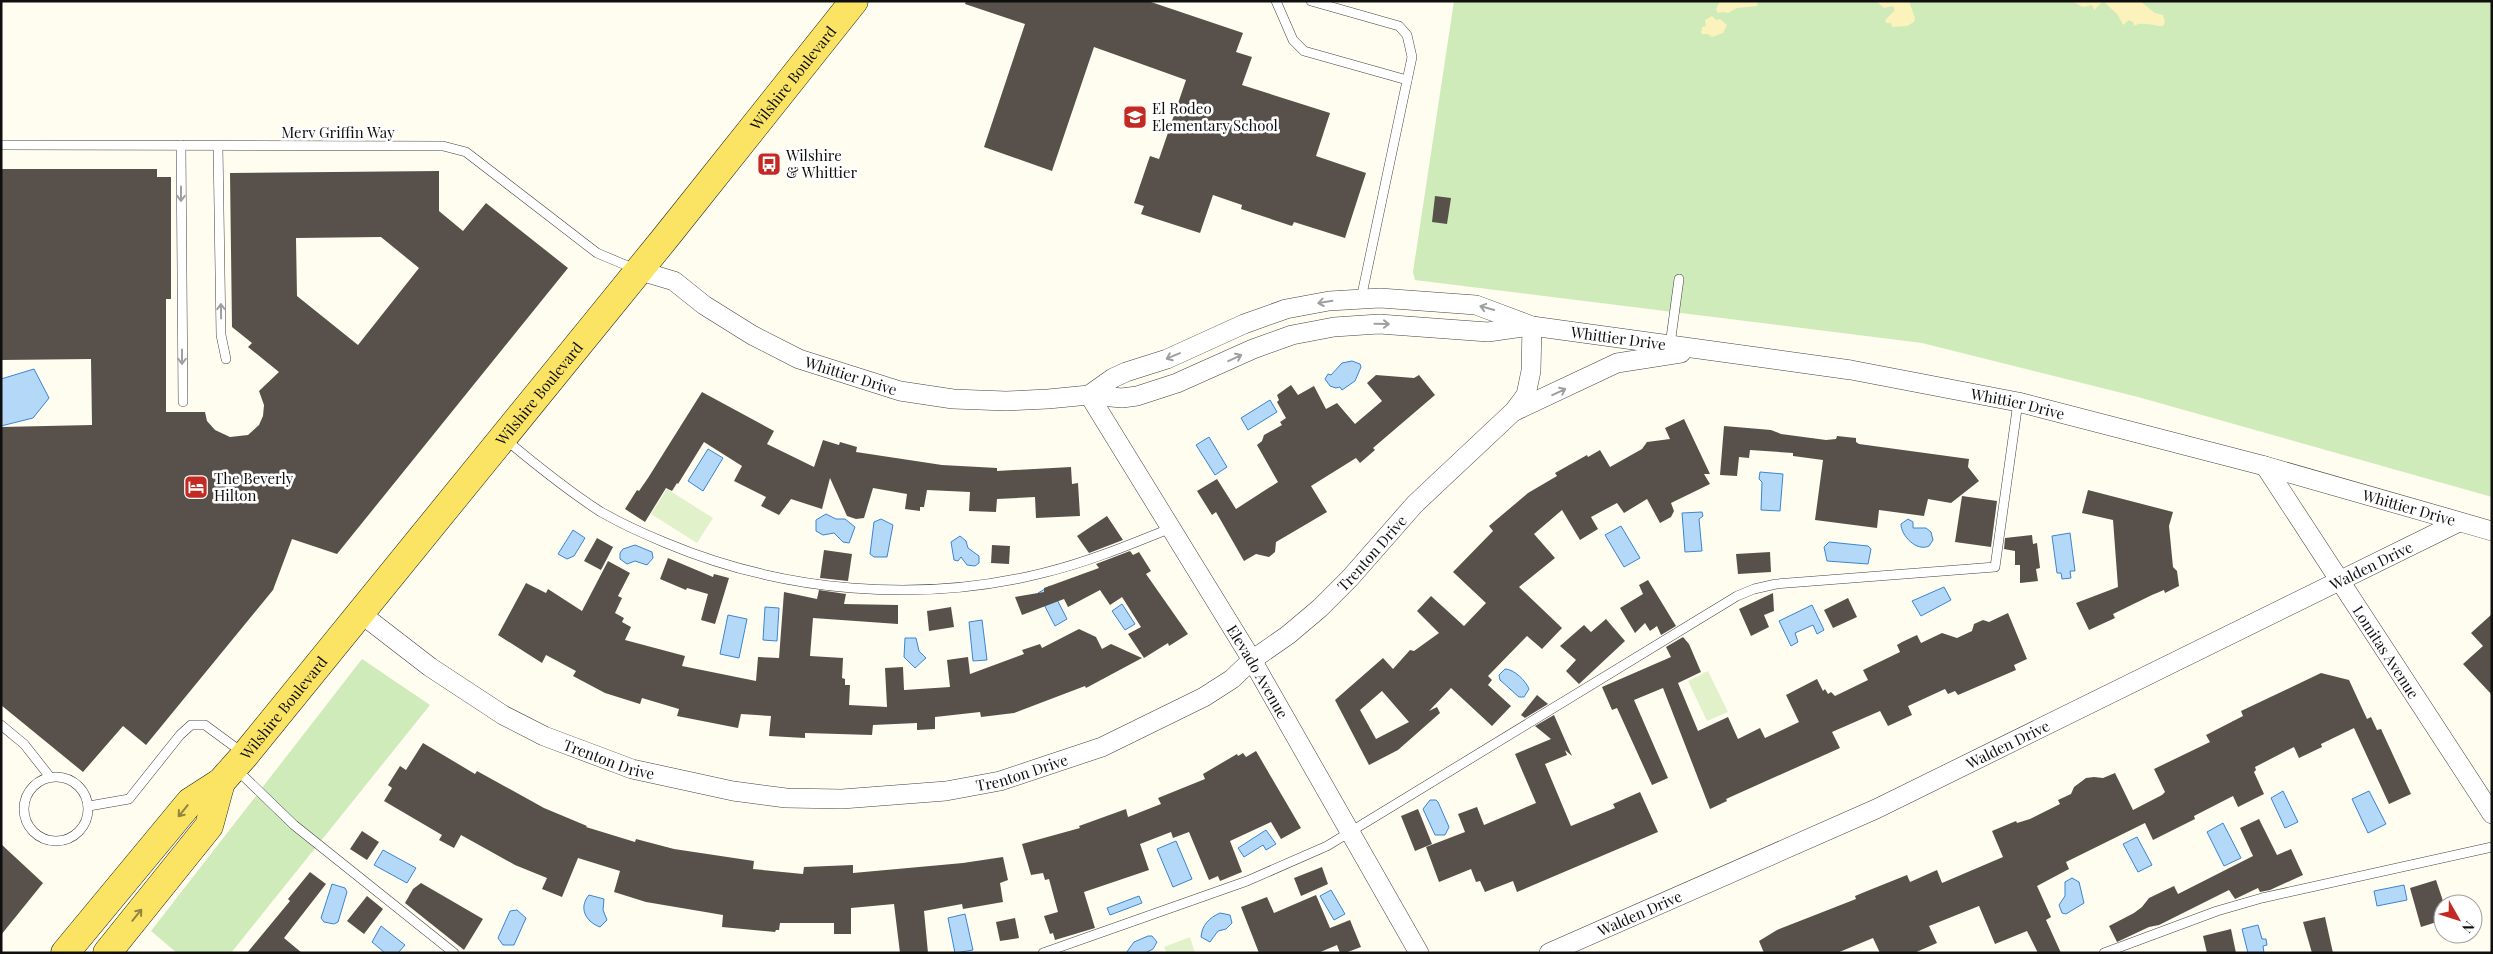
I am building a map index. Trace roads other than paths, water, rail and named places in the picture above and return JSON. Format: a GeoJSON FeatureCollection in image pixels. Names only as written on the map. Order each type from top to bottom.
{"type":"FeatureCollection","features":[{"type":"Feature","properties":{"kind":"main road","name":"Wilshire Boulevard"},"geometry":{"type":"LineString","coordinates":[[66,953],[190,802],[233,768],[503,438],[854,1]]}},
{"type":"Feature","properties":{"kind":"main road","name":"Wilshire Boulevard"},"geometry":{"type":"LineString","coordinates":[[115,950],[209,826],[233,768]]}},
{"type":"Feature","properties":{"kind":"street","name":"Whittier Drive"},"geometry":{"type":"LineString","coordinates":[[637,270],[674,281],[704,305],[752,336],[799,359],[900,392],[954,398],[1006,401],[1048,400],[1089,395],[1122,398],[1137,396],[1178,383],[1253,349],[1292,335],[1334,327],[1379,324],[1488,332],[1532,326]]}},
{"type":"Feature","properties":{"kind":"street","name":"Whittier Drive"},"geometry":{"type":"LineString","coordinates":[[1089,395],[1113,378],[1168,359],[1244,324],[1286,310],[1329,302],[1380,298],[1476,305],[1532,326],[1850,370],[2018,402],[2265,466],[2492,531]]}},
{"type":"Feature","properties":{"kind":"street","name":"Trenton Drive"},"geometry":{"type":"LineString","coordinates":[[360,613],[463,690],[503,715],[544,736],[632,769],[733,791],[786,798],[842,799],[927,793],[1000,781],[1102,747],[1204,697],[1232,679],[1252,660],[1288,635],[1320,608],[1350,578],[1415,504],[1514,411],[1526,395],[1531,371],[1532,326]]}},
{"type":"Feature","properties":{"kind":"street"},"geometry":{"type":"LineString","coordinates":[[1514,411],[1617,363],[1702,349]]}},
{"type":"Feature","properties":{"kind":"street","name":"Elevado Avenue"},"geometry":{"type":"LineString","coordinates":[[1089,395],[1252,660],[1352,832],[1419,953]]}},
{"type":"Feature","properties":{"kind":"street","name":"Lomitas Avenue"},"geometry":{"type":"LineString","coordinates":[[2265,466],[2492,814]]}},
{"type":"Feature","properties":{"kind":"street","name":"Walden Drive"},"geometry":{"type":"LineString","coordinates":[[1549,953],[1876,809],[2459,522]]}},
{"type":"Feature","properties":{"kind":"lane"},"geometry":{"type":"LineString","coordinates":[[1276,1],[1293,40],[1304,51],[1407,80]]}},
{"type":"Feature","properties":{"kind":"lane"},"geometry":{"type":"LineString","coordinates":[[1311,1],[1399,26],[1407,35],[1412,57],[1361,299]]}},
{"type":"Feature","properties":{"kind":"lane","name":"Merv Griffin Way"},"geometry":{"type":"LineString","coordinates":[[1,145],[443,146],[466,152],[597,253],[637,270]]}},
{"type":"Feature","properties":{"kind":"lane"},"geometry":{"type":"LineString","coordinates":[[181,145],[182,402]]}},
{"type":"Feature","properties":{"kind":"lane"},"geometry":{"type":"LineString","coordinates":[[218,146],[221,335],[226,359]]}},
{"type":"Feature","properties":{"kind":"lane"},"geometry":{"type":"LineString","coordinates":[[1670,345],[1679,279]]}},
{"type":"Feature","properties":{"kind":"lane"},"geometry":{"type":"LineString","coordinates":[[1043,953],[1248,881],[1327,846],[1737,596],[1754,589],[1776,584],[1995,567],[2018,402]]}},
{"type":"Feature","properties":{"kind":"lane"},"geometry":{"type":"LineString","coordinates":[[503,438],[567,488],[603,513],[638,531],[714,561],[806,584],[901,589],[996,582],[1041,574],[1087,562],[1171,528]]}},
{"type":"Feature","properties":{"kind":"lane"},"geometry":{"type":"LineString","coordinates":[[1,725],[24,744],[50,777]]}},
{"type":"Feature","properties":{"kind":"lane"},"geometry":{"type":"LineString","coordinates":[[89,806],[129,799],[180,735],[191,725],[205,725],[233,768],[294,825],[454,953]]}},
{"type":"Feature","properties":{"kind":"lane"},"geometry":{"type":"LineString","coordinates":[[50,777],[61,777],[76,783],[86,795],[89,806],[88,816],[77,834],[68,840],[57,842],[37,836],[25,818],[24,807],[26,797],[40,781],[50,777]]}},
{"type":"Feature","properties":{"kind":"lane"},"geometry":{"type":"LineString","coordinates":[[2104,953],[2217,911],[2262,898],[2492,847]]}},
{"type":"Feature","properties":{"kind":"water"},"geometry":{"type":"Polygon","coordinates":[[[1352,361],[1360,364],[1361,367],[1355,381],[1342,390],[1340,387],[1330,386],[1325,379],[1328,374],[1331,375],[1342,363],[1352,361]]]}},
{"type":"Feature","properties":{"kind":"water"},"geometry":{"type":"Polygon","coordinates":[[[34,369],[49,398],[33,418],[1,426],[1,379],[34,369]]]}},
{"type":"Feature","properties":{"kind":"water"},"geometry":{"type":"Polygon","coordinates":[[[1270,400],[1277,412],[1248,430],[1241,418],[1270,400]]]}},
{"type":"Feature","properties":{"kind":"water"},"geometry":{"type":"Polygon","coordinates":[[[1209,437],[1227,467],[1215,475],[1196,445],[1209,437]]]}},
{"type":"Feature","properties":{"kind":"water"},"geometry":{"type":"Polygon","coordinates":[[[708,449],[723,458],[703,491],[688,481],[708,449]]]}},
{"type":"Feature","properties":{"kind":"water"},"geometry":{"type":"Polygon","coordinates":[[[1760,472],[1783,474],[1780,511],[1761,510],[1762,482],[1759,479],[1760,472]]]}},
{"type":"Feature","properties":{"kind":"water"},"geometry":{"type":"Polygon","coordinates":[[[1702,512],[1703,516],[1699,519],[1702,551],[1685,552],[1682,513],[1702,512]]]}},
{"type":"Feature","properties":{"kind":"water"},"geometry":{"type":"Polygon","coordinates":[[[826,514],[836,519],[845,519],[855,527],[849,543],[843,542],[834,533],[823,535],[816,531],[816,520],[826,514]]]}},
{"type":"Feature","properties":{"kind":"water"},"geometry":{"type":"Polygon","coordinates":[[[881,519],[893,525],[887,557],[874,557],[870,554],[874,522],[881,519]]]}},
{"type":"Feature","properties":{"kind":"water"},"geometry":{"type":"Polygon","coordinates":[[[1908,519],[1913,522],[1913,528],[1926,528],[1931,532],[1933,540],[1929,546],[1920,547],[1910,542],[1901,524],[1908,519]]]}},
{"type":"Feature","properties":{"kind":"water"},"geometry":{"type":"Polygon","coordinates":[[[1621,526],[1640,558],[1624,567],[1605,535],[1621,526]]]}},
{"type":"Feature","properties":{"kind":"water"},"geometry":{"type":"Polygon","coordinates":[[[573,530],[585,538],[574,556],[567,559],[558,554],[573,530]]]}},
{"type":"Feature","properties":{"kind":"water"},"geometry":{"type":"Polygon","coordinates":[[[2070,533],[2075,571],[2070,571],[2071,578],[2062,579],[2061,573],[2057,573],[2052,536],[2070,533]]]}},
{"type":"Feature","properties":{"kind":"water"},"geometry":{"type":"Polygon","coordinates":[[[960,536],[966,541],[968,548],[979,556],[979,563],[975,566],[967,565],[961,557],[958,561],[954,560],[951,542],[960,536]]]}},
{"type":"Feature","properties":{"kind":"water"},"geometry":{"type":"Polygon","coordinates":[[[1829,542],[1868,546],[1871,549],[1868,564],[1827,561],[1824,547],[1829,542]]]}},
{"type":"Feature","properties":{"kind":"water"},"geometry":{"type":"Polygon","coordinates":[[[635,545],[652,552],[653,558],[647,565],[635,561],[627,564],[620,559],[620,553],[623,549],[635,545]]]}},
{"type":"Feature","properties":{"kind":"water"},"geometry":{"type":"Polygon","coordinates":[[[1050,586],[1067,619],[1055,626],[1038,593],[1050,586]]]}},
{"type":"Feature","properties":{"kind":"water"},"geometry":{"type":"Polygon","coordinates":[[[1944,587],[1951,600],[1921,616],[1912,601],[1944,587]]]}},
{"type":"Feature","properties":{"kind":"water"},"geometry":{"type":"Polygon","coordinates":[[[1122,604],[1135,624],[1125,630],[1112,611],[1122,604]]]}},
{"type":"Feature","properties":{"kind":"water"},"geometry":{"type":"Polygon","coordinates":[[[1812,605],[1824,630],[1817,634],[1813,625],[1795,633],[1798,642],[1791,646],[1779,621],[1812,605]]]}},
{"type":"Feature","properties":{"kind":"water"},"geometry":{"type":"Polygon","coordinates":[[[765,607],[779,608],[777,641],[763,640],[765,607]]]}},
{"type":"Feature","properties":{"kind":"water"},"geometry":{"type":"Polygon","coordinates":[[[728,615],[747,619],[739,658],[720,654],[728,615]]]}},
{"type":"Feature","properties":{"kind":"water"},"geometry":{"type":"Polygon","coordinates":[[[982,620],[987,660],[973,661],[969,622],[982,620]]]}},
{"type":"Feature","properties":{"kind":"water"},"geometry":{"type":"Polygon","coordinates":[[[905,638],[916,638],[919,651],[926,658],[915,668],[904,657],[905,638]]]}},
{"type":"Feature","properties":{"kind":"water"},"geometry":{"type":"Polygon","coordinates":[[[1505,669],[1516,673],[1525,682],[1529,689],[1524,697],[1519,697],[1500,680],[1499,675],[1505,669]]]}},
{"type":"Feature","properties":{"kind":"water"},"geometry":{"type":"Polygon","coordinates":[[[2283,791],[2298,822],[2285,828],[2271,798],[2283,791]]]}},
{"type":"Feature","properties":{"kind":"water"},"geometry":{"type":"Polygon","coordinates":[[[2369,791],[2386,824],[2368,833],[2352,799],[2369,791]]]}},
{"type":"Feature","properties":{"kind":"water"},"geometry":{"type":"Polygon","coordinates":[[[1430,800],[1438,802],[1449,827],[1445,835],[1435,835],[1423,809],[1430,800]]]}},
{"type":"Feature","properties":{"kind":"water"},"geometry":{"type":"Polygon","coordinates":[[[2223,823],[2241,858],[2224,866],[2207,832],[2223,823]]]}},
{"type":"Feature","properties":{"kind":"water"},"geometry":{"type":"Polygon","coordinates":[[[1266,830],[1276,844],[1266,850],[1263,845],[1244,857],[1238,848],[1266,830]]]}},
{"type":"Feature","properties":{"kind":"water"},"geometry":{"type":"Polygon","coordinates":[[[2137,837],[2152,865],[2138,872],[2123,844],[2137,837]]]}},
{"type":"Feature","properties":{"kind":"water"},"geometry":{"type":"Polygon","coordinates":[[[1176,841],[1192,879],[1173,887],[1157,849],[1176,841]]]}},
{"type":"Feature","properties":{"kind":"water"},"geometry":{"type":"Polygon","coordinates":[[[383,850],[416,868],[407,883],[374,865],[383,850]]]}},
{"type":"Feature","properties":{"kind":"water"},"geometry":{"type":"Polygon","coordinates":[[[2072,878],[2079,882],[2084,903],[2066,914],[2062,913],[2059,905],[2065,896],[2065,882],[2072,878]]]}},
{"type":"Feature","properties":{"kind":"water"},"geometry":{"type":"Polygon","coordinates":[[[332,884],[345,888],[347,892],[338,922],[334,924],[324,922],[321,918],[332,884]]]}},
{"type":"Feature","properties":{"kind":"water"},"geometry":{"type":"Polygon","coordinates":[[[2404,885],[2407,900],[2377,906],[2374,891],[2404,885]]]}},
{"type":"Feature","properties":{"kind":"water"},"geometry":{"type":"Polygon","coordinates":[[[1331,890],[1345,914],[1334,920],[1320,896],[1331,890]]]}},
{"type":"Feature","properties":{"kind":"water"},"geometry":{"type":"Polygon","coordinates":[[[589,895],[604,899],[603,910],[607,920],[600,927],[591,922],[585,914],[584,905],[589,895]]]}},
{"type":"Feature","properties":{"kind":"water"},"geometry":{"type":"Polygon","coordinates":[[[1139,896],[1142,903],[1110,915],[1107,908],[1139,896]]]}},
{"type":"Feature","properties":{"kind":"water"},"geometry":{"type":"Polygon","coordinates":[[[517,910],[526,918],[514,945],[503,945],[498,938],[510,911],[517,910]]]}},
{"type":"Feature","properties":{"kind":"water"},"geometry":{"type":"Polygon","coordinates":[[[1220,913],[1230,915],[1232,923],[1226,929],[1218,931],[1210,942],[1201,937],[1203,929],[1209,920],[1220,913]]]}},
{"type":"Feature","properties":{"kind":"water"},"geometry":{"type":"Polygon","coordinates":[[[965,914],[973,950],[955,953],[948,918],[965,914]]]}},
{"type":"Feature","properties":{"kind":"water"},"geometry":{"type":"Polygon","coordinates":[[[2258,925],[2262,939],[2266,939],[2267,945],[2263,946],[2264,953],[2248,953],[2242,929],[2258,925]]]}},
{"type":"Feature","properties":{"kind":"water"},"geometry":{"type":"Polygon","coordinates":[[[381,926],[405,945],[398,953],[385,953],[372,942],[381,926]]]}},
{"type":"Feature","properties":{"kind":"water"},"geometry":{"type":"Polygon","coordinates":[[[1152,936],[1157,942],[1153,949],[1145,953],[1126,953],[1134,942],[1152,936]]]}},
{"type":"Feature","properties":{"kind":"place","name":"El Rodeo Elementary School"},"geometry":{"type":"Point","coordinates":[1135,117]}},
{"type":"Feature","properties":{"kind":"place","name":"Wilshire & Whittier"},"geometry":{"type":"Point","coordinates":[769,164]}},
{"type":"Feature","properties":{"kind":"place","name":"The Beverly Hilton"},"geometry":{"type":"Point","coordinates":[196,487]}}]}
